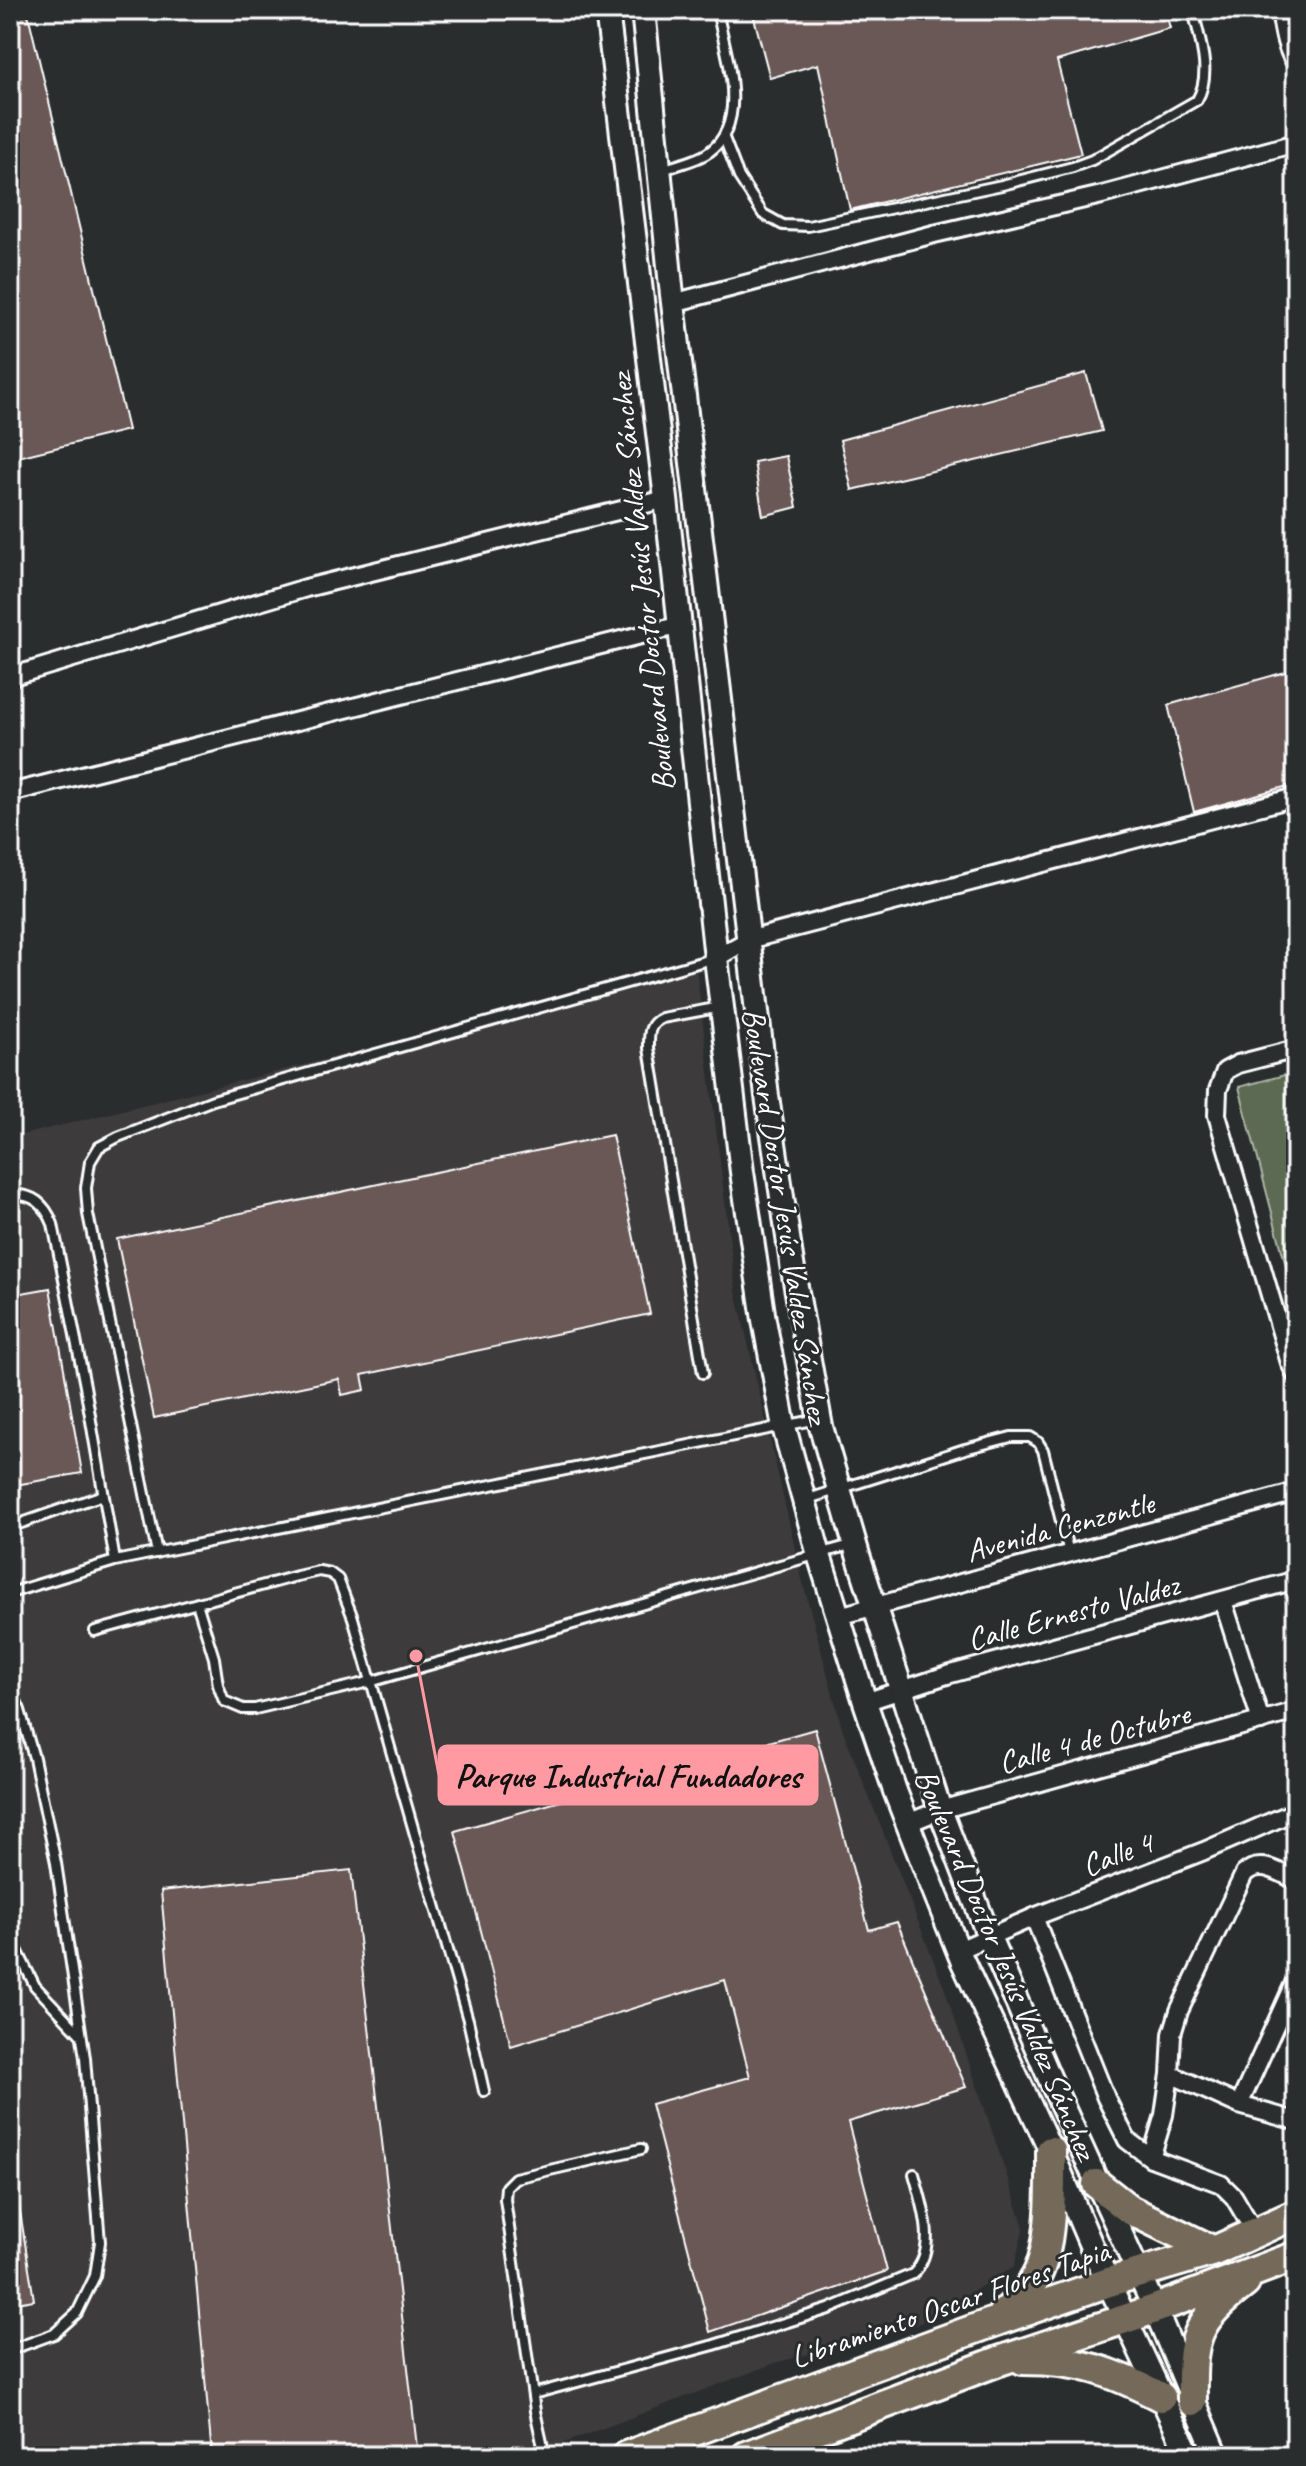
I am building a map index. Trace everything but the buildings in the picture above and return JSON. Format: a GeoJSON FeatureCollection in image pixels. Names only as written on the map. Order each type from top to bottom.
{"type":"FeatureCollection","features":[{"type":"Feature","properties":{"kind":"highway"},"geometry":{"type":"LineString","coordinates":[[994,2322],[1022,2296],[1038,2273],[1048,2223],[1051,2151]]}},
{"type":"Feature","properties":{"kind":"highway"},"geometry":{"type":"LineString","coordinates":[[1097,2184],[1130,2210],[1214,2251]]}},
{"type":"Feature","properties":{"kind":"highway","name":"Libramiento Oscar Flores Tapia"},"geometry":{"type":"LineString","coordinates":[[626,2456],[994,2322],[1109,2282],[1214,2251],[1296,2214]]}},
{"type":"Feature","properties":{"kind":"highway"},"geometry":{"type":"LineString","coordinates":[[746,2456],[999,2361],[1155,2309],[1296,2256]]}},
{"type":"Feature","properties":{"kind":"highway"},"geometry":{"type":"LineString","coordinates":[[1192,2401],[1191,2360],[1203,2321],[1269,2265]]}},
{"type":"Feature","properties":{"kind":"highway"},"geometry":{"type":"LineString","coordinates":[[999,2361],[1053,2360],[1087,2366],[1109,2371],[1161,2397]]}},
{"type":"Feature","properties":{"kind":"main road","name":"Boulevard Doctor Jesús Valdez Sánchez"},"geometry":{"type":"LineString","coordinates":[[607,10],[750,1232],[784,1427],[819,1555],[865,1702],[908,1823],[959,1950],[1189,2456]]}},
{"type":"Feature","properties":{"kind":"main road","name":"Boulevard Doctor Jesús Valdez Sánchez"},"geometry":{"type":"LineString","coordinates":[[643,10],[658,171],[748,940],[777,1169],[820,1418],[854,1544],[940,1810],[989,1937],[1217,2456]]}},
{"type":"Feature","properties":{"kind":"street"},"geometry":{"type":"LineString","coordinates":[[1280,10],[1287,45],[1296,63]]}},
{"type":"Feature","properties":{"kind":"street"},"geometry":{"type":"LineString","coordinates":[[673,303],[1296,143]]}},
{"type":"Feature","properties":{"kind":"street"},"geometry":{"type":"LineString","coordinates":[[10,677],[306,588],[666,499]]}},
{"type":"Feature","properties":{"kind":"street"},"geometry":{"type":"LineString","coordinates":[[10,793],[681,625]]}},
{"type":"Feature","properties":{"kind":"street"},"geometry":{"type":"LineString","coordinates":[[716,958],[748,940],[1296,797]]}},
{"type":"Feature","properties":{"kind":"street"},"geometry":{"type":"LineString","coordinates":[[1296,1049],[1238,1064],[1225,1071],[1216,1107],[1296,1375]]}},
{"type":"Feature","properties":{"kind":"street","name":"Avenida Cenzontle"},"geometry":{"type":"LineString","coordinates":[[839,1616],[1296,1492]]}},
{"type":"Feature","properties":{"kind":"street","name":"Calle Ernesto Valdez"},"geometry":{"type":"LineString","coordinates":[[865,1702],[947,1675],[1296,1580]]}},
{"type":"Feature","properties":{"kind":"street"},"geometry":{"type":"LineString","coordinates":[[1223,1601],[1261,1721]]}},
{"type":"Feature","properties":{"kind":"street","name":"Calle 4 de Octubre"},"geometry":{"type":"LineString","coordinates":[[908,1823],[940,1810],[1296,1711]]}},
{"type":"Feature","properties":{"kind":"street","name":"Calle 4"},"geometry":{"type":"LineString","coordinates":[[959,1950],[1296,1811]]}},
{"type":"Feature","properties":{"kind":"street"},"geometry":{"type":"LineString","coordinates":[[1151,2158],[1164,2115],[1172,2034],[1179,2011],[1244,1874],[1254,1867],[1263,1866],[1288,1877]]}},
{"type":"Feature","properties":{"kind":"street"},"geometry":{"type":"LineString","coordinates":[[1034,1917],[1127,2140],[1151,2158],[1229,2190],[1254,2231]]}},
{"type":"Feature","properties":{"kind":"street"},"geometry":{"type":"LineString","coordinates":[[1239,2105],[1296,1979]]}},
{"type":"Feature","properties":{"kind":"street"},"geometry":{"type":"LineString","coordinates":[[1170,2074],[1239,2105],[1296,2121]]}},
{"type":"Feature","properties":{"kind":"lane"},"geometry":{"type":"LineString","coordinates":[[658,171],[708,153],[724,138],[732,118],[733,98],[717,10]]}},
{"type":"Feature","properties":{"kind":"lane"},"geometry":{"type":"LineString","coordinates":[[724,138],[746,191],[763,214],[783,225],[808,226],[836,221],[1051,173],[1092,160],[1197,100],[1203,85],[1204,57],[1193,10]]}},
{"type":"Feature","properties":{"kind":"lane"},"geometry":{"type":"LineString","coordinates":[[157,1553],[88,1214],[87,1171],[99,1147],[213,1100],[716,958]]}},
{"type":"Feature","properties":{"kind":"lane"},"geometry":{"type":"LineString","coordinates":[[703,1373],[649,1048],[649,1031],[654,1022],[662,1018],[722,1007]]}},
{"type":"Feature","properties":{"kind":"lane"},"geometry":{"type":"LineString","coordinates":[[10,1195],[26,1196],[40,1202],[47,1209],[53,1224],[115,1561]]}},
{"type":"Feature","properties":{"kind":"lane"},"geometry":{"type":"LineString","coordinates":[[10,1593],[115,1561],[820,1418]]}},
{"type":"Feature","properties":{"kind":"lane"},"geometry":{"type":"LineString","coordinates":[[804,1500],[965,1449],[1026,1436],[1038,1442],[1043,1450],[1069,1553]]}},
{"type":"Feature","properties":{"kind":"lane"},"geometry":{"type":"LineString","coordinates":[[10,1527],[103,1495]]}},
{"type":"Feature","properties":{"kind":"lane"},"geometry":{"type":"LineString","coordinates":[[197,1603],[224,1701],[231,1706],[255,1709],[373,1681],[854,1544]]}},
{"type":"Feature","properties":{"kind":"lane"},"geometry":{"type":"LineString","coordinates":[[95,1631],[319,1571],[330,1573],[338,1579],[373,1681],[435,1912],[468,2020],[484,2091]]}},
{"type":"Feature","properties":{"kind":"lane"},"geometry":{"type":"LineString","coordinates":[[10,1688],[34,1758],[56,1863],[81,2036],[100,2242],[95,2276],[77,2313],[54,2334],[10,2350]]}},
{"type":"Feature","properties":{"kind":"lane"},"geometry":{"type":"LineString","coordinates":[[10,1714],[20,1710]]}},
{"type":"Feature","properties":{"kind":"lane"},"geometry":{"type":"LineString","coordinates":[[10,1936],[35,1986],[81,2036]]}},
{"type":"Feature","properties":{"kind":"lane"},"geometry":{"type":"LineString","coordinates":[[545,2456],[511,2247],[506,2187],[515,2178],[641,2149]]}},
{"type":"Feature","properties":{"kind":"lane"},"geometry":{"type":"LineString","coordinates":[[533,2394],[714,2345],[829,2309],[913,2274],[920,2266],[927,2242],[926,2220],[914,2174]]}},
{"type":"Feature","properties":{"kind":"shaded area"},"geometry":{"type":"Polygon","coordinates":[[[696,967],[736,1291],[803,1583],[842,1728],[944,1987],[1024,2227],[1014,2267],[917,2325],[775,2363],[530,2456],[10,2456],[10,1138],[696,967]]]}},
{"type":"Feature","properties":{"kind":"green space"},"geometry":{"type":"Polygon","coordinates":[[[1296,1072],[1296,1304],[1239,1087],[1296,1072]]]}},
{"type":"Feature","properties":{"kind":"place","name":"Parque Industrial Fundadores"},"geometry":{"type":"Point","coordinates":[416,1656]}}]}
